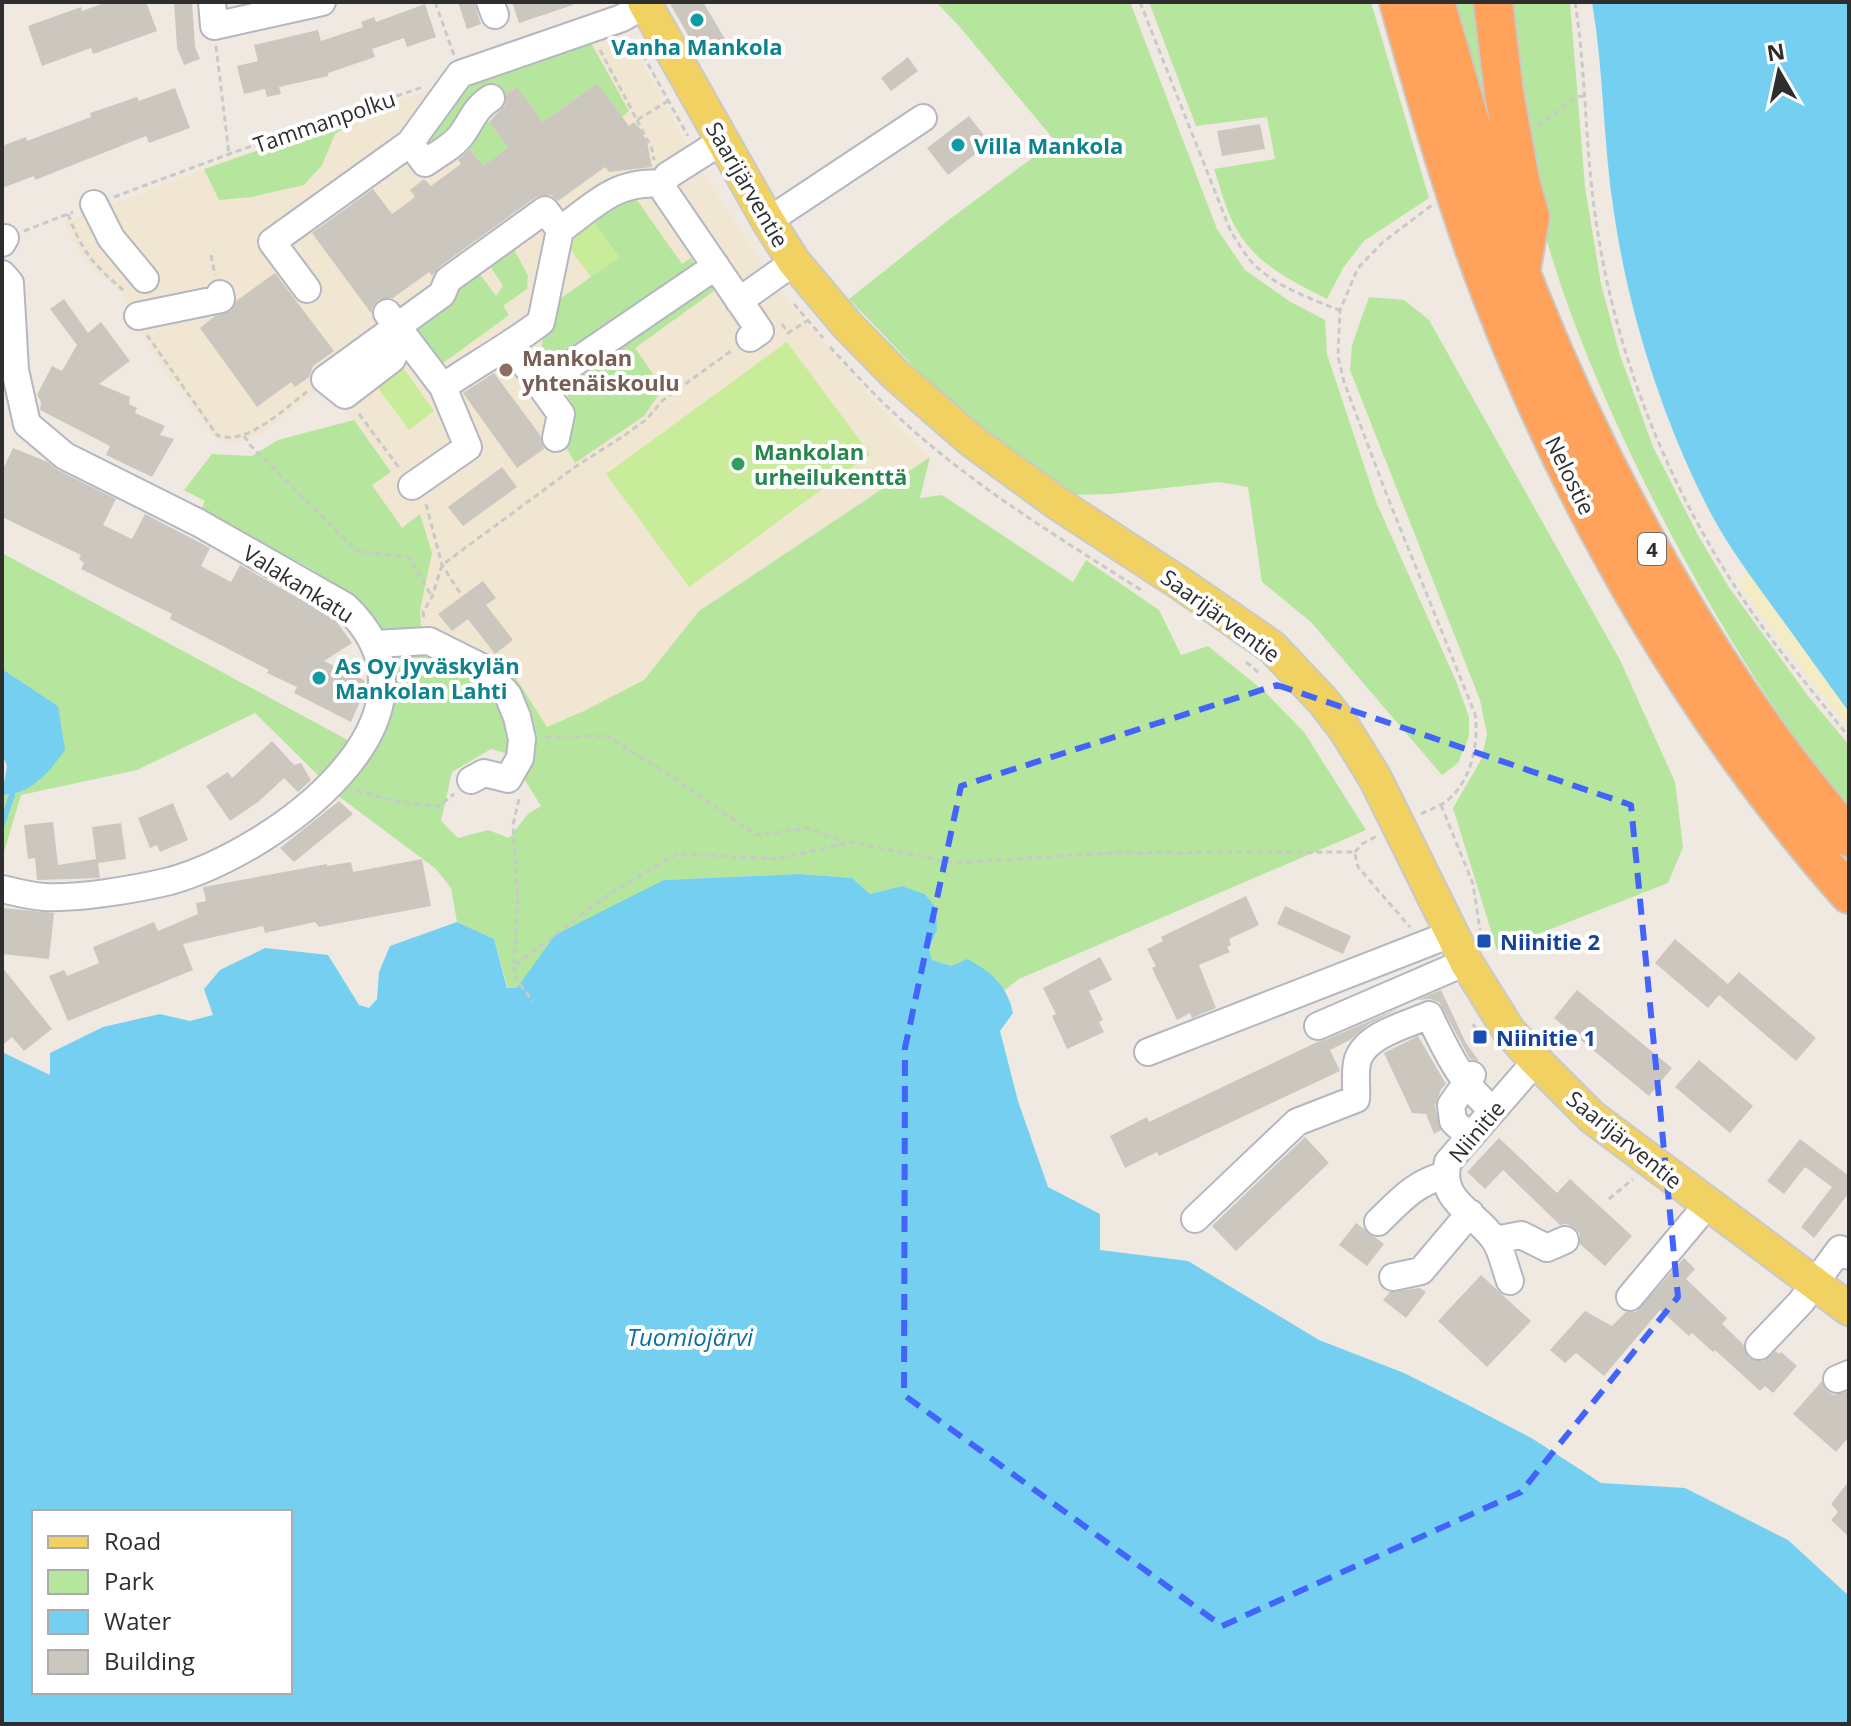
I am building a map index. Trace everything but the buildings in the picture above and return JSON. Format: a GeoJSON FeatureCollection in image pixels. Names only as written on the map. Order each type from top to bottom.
{"type":"FeatureCollection","features":[{"type":"Feature","properties":{"kind":"highway","name":"Nelostie"},"geometry":{"type":"LineString","coordinates":[[1399,2],[1458,201],[1491,295],[1578,492],[1657,633],[1778,809],[1849,894]]}},
{"type":"Feature","properties":{"kind":"highway"},"geometry":{"type":"LineString","coordinates":[[1493,2],[1504,93],[1530,217],[1520,272]]}},
{"type":"Feature","properties":{"kind":"highway","name":"Nelostie"},"geometry":{"type":"LineString","coordinates":[[1439,14],[1520,272],[1603,462],[1682,602],[1740,693],[1821,805],[1849,837]]}},
{"type":"Feature","properties":{"kind":"main road","name":"Saarijärventie"},"geometry":{"type":"LineString","coordinates":[[637,8],[710,148],[768,221],[784,269],[848,326],[895,374],[972,441],[1057,503],[1272,647],[1323,701],[1375,778],[1458,942],[1509,1031],[1592,1117],[1849,1309]]}},
{"type":"Feature","properties":{"kind":"street"},"geometry":{"type":"LineString","coordinates":[[213,14],[322,2]]}},
{"type":"Feature","properties":{"kind":"street"},"geometry":{"type":"LineString","coordinates":[[307,289],[272,242],[410,143],[460,74],[589,29],[637,8]]}},
{"type":"Feature","properties":{"kind":"street"},"geometry":{"type":"LineString","coordinates":[[410,143],[425,163],[461,137],[472,115],[491,98]]}},
{"type":"Feature","properties":{"kind":"street"},"geometry":{"type":"LineString","coordinates":[[768,221],[923,118]]}},
{"type":"Feature","properties":{"kind":"street"},"geometry":{"type":"LineString","coordinates":[[443,387],[511,345],[541,322],[560,230],[619,188],[662,177],[710,148]]}},
{"type":"Feature","properties":{"kind":"street"},"geometry":{"type":"LineString","coordinates":[[662,177],[665,192],[760,331],[750,338]]}},
{"type":"Feature","properties":{"kind":"street"},"geometry":{"type":"LineString","coordinates":[[94,204],[143,300],[221,299],[218,286]]}},
{"type":"Feature","properties":{"kind":"street"},"geometry":{"type":"LineString","coordinates":[[335,387],[395,324],[442,294],[448,280],[545,210],[560,230]]}},
{"type":"Feature","properties":{"kind":"street"},"geometry":{"type":"LineString","coordinates":[[540,386],[716,266]]}},
{"type":"Feature","properties":{"kind":"street"},"geometry":{"type":"LineString","coordinates":[[739,301],[784,269]]}},
{"type":"Feature","properties":{"kind":"street","name":"Valakankatu"},"geometry":{"type":"LineString","coordinates":[[2,274],[10,283],[15,370],[27,424],[65,456],[199,523],[345,606],[362,622],[374,644],[383,685],[377,720],[363,748],[330,783],[279,828],[237,853],[171,880],[118,890],[43,897],[2,889]]}},
{"type":"Feature","properties":{"kind":"street"},"geometry":{"type":"LineString","coordinates":[[395,324],[443,387],[468,447],[412,486]]}},
{"type":"Feature","properties":{"kind":"street"},"geometry":{"type":"LineString","coordinates":[[511,345],[561,414],[562,448]]}},
{"type":"Feature","properties":{"kind":"street"},"geometry":{"type":"LineString","coordinates":[[374,644],[429,641],[483,668],[508,695],[522,739],[520,758],[508,779],[484,773],[471,780]]}},
{"type":"Feature","properties":{"kind":"street"},"geometry":{"type":"LineString","coordinates":[[1318,1026],[1403,992],[1458,942]]}},
{"type":"Feature","properties":{"kind":"street"},"geometry":{"type":"LineString","coordinates":[[1148,1052],[1458,942]]}},
{"type":"Feature","properties":{"kind":"street"},"geometry":{"type":"LineString","coordinates":[[1195,1219],[1297,1122],[1356,1099],[1357,1061],[1374,1040],[1429,1015],[1448,1053],[1493,1110]]}},
{"type":"Feature","properties":{"kind":"street","name":"Niinitie"},"geometry":{"type":"LineString","coordinates":[[1495,1240],[1446,1188],[1460,1158],[1493,1110],[1536,1061]]}},
{"type":"Feature","properties":{"kind":"street"},"geometry":{"type":"LineString","coordinates":[[1378,1222],[1414,1188],[1460,1158],[1451,1105],[1470,1079]]}},
{"type":"Feature","properties":{"kind":"street"},"geometry":{"type":"LineString","coordinates":[[1630,1297],[1707,1205]]}},
{"type":"Feature","properties":{"kind":"street"},"geometry":{"type":"LineString","coordinates":[[1393,1277],[1421,1271],[1470,1213]]}},
{"type":"Feature","properties":{"kind":"street"},"geometry":{"type":"LineString","coordinates":[[1510,1281],[1495,1240],[1521,1235],[1547,1248],[1565,1240]]}},
{"type":"Feature","properties":{"kind":"street"},"geometry":{"type":"LineString","coordinates":[[1759,1346],[1801,1302],[1813,1283],[1846,1247]]}},
{"type":"Feature","properties":{"kind":"path"},"geometry":{"type":"LineString","coordinates":[[435,2],[460,74]]}},
{"type":"Feature","properties":{"kind":"path"},"geometry":{"type":"LineString","coordinates":[[1140,2],[1231,232],[1251,261],[1282,284],[1311,300],[1340,310]]}},
{"type":"Feature","properties":{"kind":"path"},"geometry":{"type":"LineString","coordinates":[[1575,2],[1595,215],[1625,349],[1659,445],[1689,509],[1733,583],[1849,737]]}},
{"type":"Feature","properties":{"kind":"path"},"geometry":{"type":"LineString","coordinates":[[637,8],[668,101],[710,148]]}},
{"type":"Feature","properties":{"kind":"path"},"geometry":{"type":"LineString","coordinates":[[213,14],[229,154]]}},
{"type":"Feature","properties":{"kind":"path"},"geometry":{"type":"LineString","coordinates":[[589,29],[652,149],[662,177]]}},
{"type":"Feature","properties":{"kind":"path","name":"Tammanpolku"},"geometry":{"type":"LineString","coordinates":[[4,241],[229,154],[460,74]]}},
{"type":"Feature","properties":{"kind":"path"},"geometry":{"type":"LineString","coordinates":[[1529,133],[1577,97],[1585,96]]}},
{"type":"Feature","properties":{"kind":"path"},"geometry":{"type":"LineString","coordinates":[[637,120],[668,101]]}},
{"type":"Feature","properties":{"kind":"path"},"geometry":{"type":"LineString","coordinates":[[1426,812],[1452,797],[1473,758],[1478,737],[1475,714],[1344,382],[1338,356],[1340,310],[1358,268],[1383,242],[1435,203]]}},
{"type":"Feature","properties":{"kind":"path"},"geometry":{"type":"LineString","coordinates":[[68,214],[80,245],[98,268],[143,300],[155,348],[217,435],[226,439],[244,436],[335,387],[426,504],[442,565],[462,596]]}},
{"type":"Feature","properties":{"kind":"path"},"geometry":{"type":"LineString","coordinates":[[211,255],[218,286]]}},
{"type":"Feature","properties":{"kind":"path"},"geometry":{"type":"LineString","coordinates":[[784,269],[807,321],[894,413],[963,470],[1048,531],[1140,590]]}},
{"type":"Feature","properties":{"kind":"path"},"geometry":{"type":"LineString","coordinates":[[775,314],[788,333],[807,321]]}},
{"type":"Feature","properties":{"kind":"path"},"geometry":{"type":"LineString","coordinates":[[429,641],[423,612],[432,597],[442,565],[575,467],[647,419],[663,400],[750,338]]}},
{"type":"Feature","properties":{"kind":"path"},"geometry":{"type":"LineString","coordinates":[[244,436],[357,551],[409,557],[432,597]]}},
{"type":"Feature","properties":{"kind":"path"},"geometry":{"type":"LineString","coordinates":[[562,448],[575,467]]}},
{"type":"Feature","properties":{"kind":"path"},"geometry":{"type":"LineString","coordinates":[[1244,660],[1269,680]]}},
{"type":"Feature","properties":{"kind":"path"},"geometry":{"type":"LineString","coordinates":[[522,739],[607,736],[756,835],[808,828],[845,843]]}},
{"type":"Feature","properties":{"kind":"path"},"geometry":{"type":"LineString","coordinates":[[508,779],[519,798],[513,825],[518,897],[514,966],[517,981],[533,1001]]}},
{"type":"Feature","properties":{"kind":"path"},"geometry":{"type":"LineString","coordinates":[[330,783],[398,802],[439,806],[471,780]]}},
{"type":"Feature","properties":{"kind":"path"},"geometry":{"type":"LineString","coordinates":[[1355,852],[1358,867],[1410,927],[1458,942],[1473,884],[1441,805]]}},
{"type":"Feature","properties":{"kind":"path"},"geometry":{"type":"LineString","coordinates":[[514,966],[609,894],[677,854],[776,859],[851,842],[952,863],[1107,853],[1355,852],[1377,835]]}},
{"type":"Feature","properties":{"kind":"path"},"geometry":{"type":"LineString","coordinates":[[1467,1014],[1489,1048]]}},
{"type":"Feature","properties":{"kind":"path"},"geometry":{"type":"LineString","coordinates":[[1609,1199],[1633,1179]]}},
{"type":"Feature","properties":{"kind":"highlighted area"},"geometry":{"type":"Polygon","coordinates":[[[1277,685],[1631,805],[1678,1297],[1521,1492],[1222,1626],[904,1395],[905,1048],[961,786],[1277,685]]]}},
{"type":"Feature","properties":{"kind":"shaded area","name":"Mankolan yhtenäiskoulu"},"geometry":{"type":"Polygon","coordinates":[[[621,24],[697,164],[783,297],[893,421],[930,457],[699,611],[644,680],[537,731],[433,632],[421,628],[420,610],[432,553],[420,515],[402,528],[372,485],[390,472],[336,398],[318,390],[259,435],[235,443],[224,443],[215,438],[151,351],[122,293],[95,271],[77,248],[65,223],[233,158],[621,24]]]}},
{"type":"Feature","properties":{"kind":"green space"},"geometry":{"type":"Polygon","coordinates":[[[936,2],[1130,2],[1217,229],[1245,270],[1289,301],[1325,320],[1327,354],[1377,504],[1469,717],[1469,736],[1458,763],[1442,775],[1311,622],[1262,582],[1248,487],[1219,482],[1111,494],[1070,495],[944,398],[849,299],[1055,141],[936,2]]]}},
{"type":"Feature","properties":{"kind":"green space"},"geometry":{"type":"Polygon","coordinates":[[[1149,2],[1371,2],[1429,198],[1364,241],[1343,268],[1327,299],[1289,279],[1254,253],[1237,230],[1224,200],[1214,169],[1275,159],[1267,117],[1196,126],[1149,2]]]}},
{"type":"Feature","properties":{"kind":"green space"},"geometry":{"type":"Polygon","coordinates":[[[1455,2],[1485,2],[1494,138],[1455,2]]]}},
{"type":"Feature","properties":{"kind":"green space"},"geometry":{"type":"Polygon","coordinates":[[[1505,2],[1570,2],[1585,187],[1601,284],[1619,352],[1653,447],[1699,537],[1728,586],[1808,696],[1849,745],[1849,811],[1781,717],[1718,618],[1661,516],[1599,384],[1566,301],[1541,217],[1525,142],[1505,2]]]}},
{"type":"Feature","properties":{"kind":"green space"},"geometry":{"type":"Polygon","coordinates":[[[587,36],[629,111],[622,117],[597,83],[543,122],[516,87],[505,95],[492,95],[459,133],[453,124],[422,150],[460,87],[587,36]]]}},
{"type":"Feature","properties":{"kind":"green space"},"geometry":{"type":"Polygon","coordinates":[[[482,113],[508,148],[483,166],[462,138],[482,113]]]}},
{"type":"Feature","properties":{"kind":"green space"},"geometry":{"type":"Polygon","coordinates":[[[341,122],[349,125],[335,134],[322,165],[304,185],[251,197],[219,200],[204,169],[341,122]]]}},
{"type":"Feature","properties":{"kind":"green space"},"geometry":{"type":"Polygon","coordinates":[[[632,193],[682,264],[691,258],[699,271],[553,362],[543,359],[540,355],[550,306],[619,257],[591,219],[632,193]]]}},
{"type":"Feature","properties":{"kind":"green space"},"geometry":{"type":"Polygon","coordinates":[[[592,221],[619,257],[591,277],[565,242],[592,221]]]}},
{"type":"Feature","properties":{"kind":"green space"},"geometry":{"type":"Polygon","coordinates":[[[509,240],[528,276],[527,289],[503,306],[509,315],[435,369],[404,326],[479,273],[496,296],[503,286],[485,258],[509,240]]]}},
{"type":"Feature","properties":{"kind":"green space"},"geometry":{"type":"Polygon","coordinates":[[[706,278],[714,291],[635,348],[663,388],[644,416],[575,463],[561,438],[571,412],[564,385],[706,278]]]}},
{"type":"Feature","properties":{"kind":"green space"},"geometry":{"type":"Polygon","coordinates":[[[1369,297],[1404,300],[1429,320],[1620,660],[1675,782],[1683,847],[1668,883],[1497,950],[1453,808],[1481,760],[1487,734],[1480,700],[1350,370],[1352,345],[1369,297]]]}},
{"type":"Feature","properties":{"kind":"green space","name":"Mankolan urheilukenttä"},"geometry":{"type":"Polygon","coordinates":[[[787,342],[870,454],[689,587],[606,474],[787,342]]]}},
{"type":"Feature","properties":{"kind":"green space"},"geometry":{"type":"Polygon","coordinates":[[[398,361],[434,411],[409,430],[372,380],[398,361]]]}},
{"type":"Feature","properties":{"kind":"green space"},"geometry":{"type":"Polygon","coordinates":[[[354,420],[391,472],[372,485],[402,528],[420,514],[432,553],[420,610],[421,628],[399,638],[382,636],[366,613],[324,577],[275,550],[198,516],[205,501],[184,490],[212,454],[252,456],[278,440],[354,420]]]}},
{"type":"Feature","properties":{"kind":"green space"},"geometry":{"type":"Polygon","coordinates":[[[930,457],[920,498],[942,495],[1073,582],[1086,560],[1159,610],[1181,655],[1208,646],[1265,692],[1304,732],[1366,830],[1019,979],[1005,990],[932,960],[929,949],[937,930],[936,908],[925,894],[902,886],[870,894],[852,878],[800,874],[664,880],[528,975],[517,988],[508,989],[494,939],[457,922],[451,888],[436,869],[337,795],[386,722],[394,668],[401,650],[436,650],[502,696],[511,755],[491,749],[452,772],[441,821],[458,838],[488,830],[509,838],[528,814],[541,806],[523,777],[494,662],[501,655],[547,727],[584,711],[644,680],[699,611],[930,457]]]}},
{"type":"Feature","properties":{"kind":"green space"},"geometry":{"type":"Polygon","coordinates":[[[2,553],[355,744],[325,782],[255,713],[137,770],[21,795],[2,859],[2,795],[12,795],[58,706],[2,669],[2,553]]]}},
{"type":"Feature","properties":{"kind":"sand"},"geometry":{"type":"Polygon","coordinates":[[[1748,572],[1849,712],[1849,728],[1737,581],[1748,572]]]}},
{"type":"Feature","properties":{"kind":"water"},"geometry":{"type":"Polygon","coordinates":[[[1592,2],[1849,2],[1849,712],[1750,576],[1722,532],[1674,434],[1637,324],[1620,249],[1610,187],[1592,2]]]}},
{"type":"Feature","properties":{"kind":"water"},"geometry":{"type":"Polygon","coordinates":[[[2,669],[58,706],[65,750],[46,774],[31,786],[2,795],[7,766],[2,754],[2,669]]]}},
{"type":"Feature","properties":{"kind":"water","name":"Tuomiojärvi"},"geometry":{"type":"Polygon","coordinates":[[[800,874],[852,878],[870,894],[902,886],[925,894],[936,908],[937,930],[929,949],[932,960],[952,966],[967,959],[991,975],[1007,995],[1013,1013],[1000,1031],[1018,1101],[1048,1187],[1100,1214],[1100,1250],[1188,1261],[1319,1340],[1404,1373],[1470,1406],[1533,1439],[1601,1483],[1685,1488],[1788,1540],[1849,1596],[1849,1724],[2,1724],[2,1052],[50,1075],[50,1053],[103,1027],[160,1014],[190,1021],[213,1015],[204,989],[220,970],[265,948],[328,955],[359,1005],[369,1008],[377,999],[379,972],[390,946],[457,922],[494,939],[507,988],[517,988],[555,935],[664,880],[800,874]]]}},
{"type":"Feature","properties":{"kind":"waterway"},"geometry":{"type":"LineString","coordinates":[[2,824],[12,795]]}},
{"type":"Feature","properties":{"kind":"place","name":"Vanha Mankola"},"geometry":{"type":"Point","coordinates":[697,20]}},
{"type":"Feature","properties":{"kind":"place","name":"Villa Mankola"},"geometry":{"type":"Point","coordinates":[958,145]}},
{"type":"Feature","properties":{"kind":"place","name":"Mankolan yhtenäiskoulu"},"geometry":{"type":"Point","coordinates":[506,370]}},
{"type":"Feature","properties":{"kind":"place","name":"Mankolan urheilukenttä"},"geometry":{"type":"Point","coordinates":[738,464]}},
{"type":"Feature","properties":{"kind":"place","name":"As Oy Jyväskylän Mankolan Lahti"},"geometry":{"type":"Point","coordinates":[319,678]}},
{"type":"Feature","properties":{"kind":"place","name":"Niinitie 2"},"geometry":{"type":"Point","coordinates":[1484,941]}},
{"type":"Feature","properties":{"kind":"place","name":"Niinitie 1"},"geometry":{"type":"Point","coordinates":[1480,1037]}}]}
